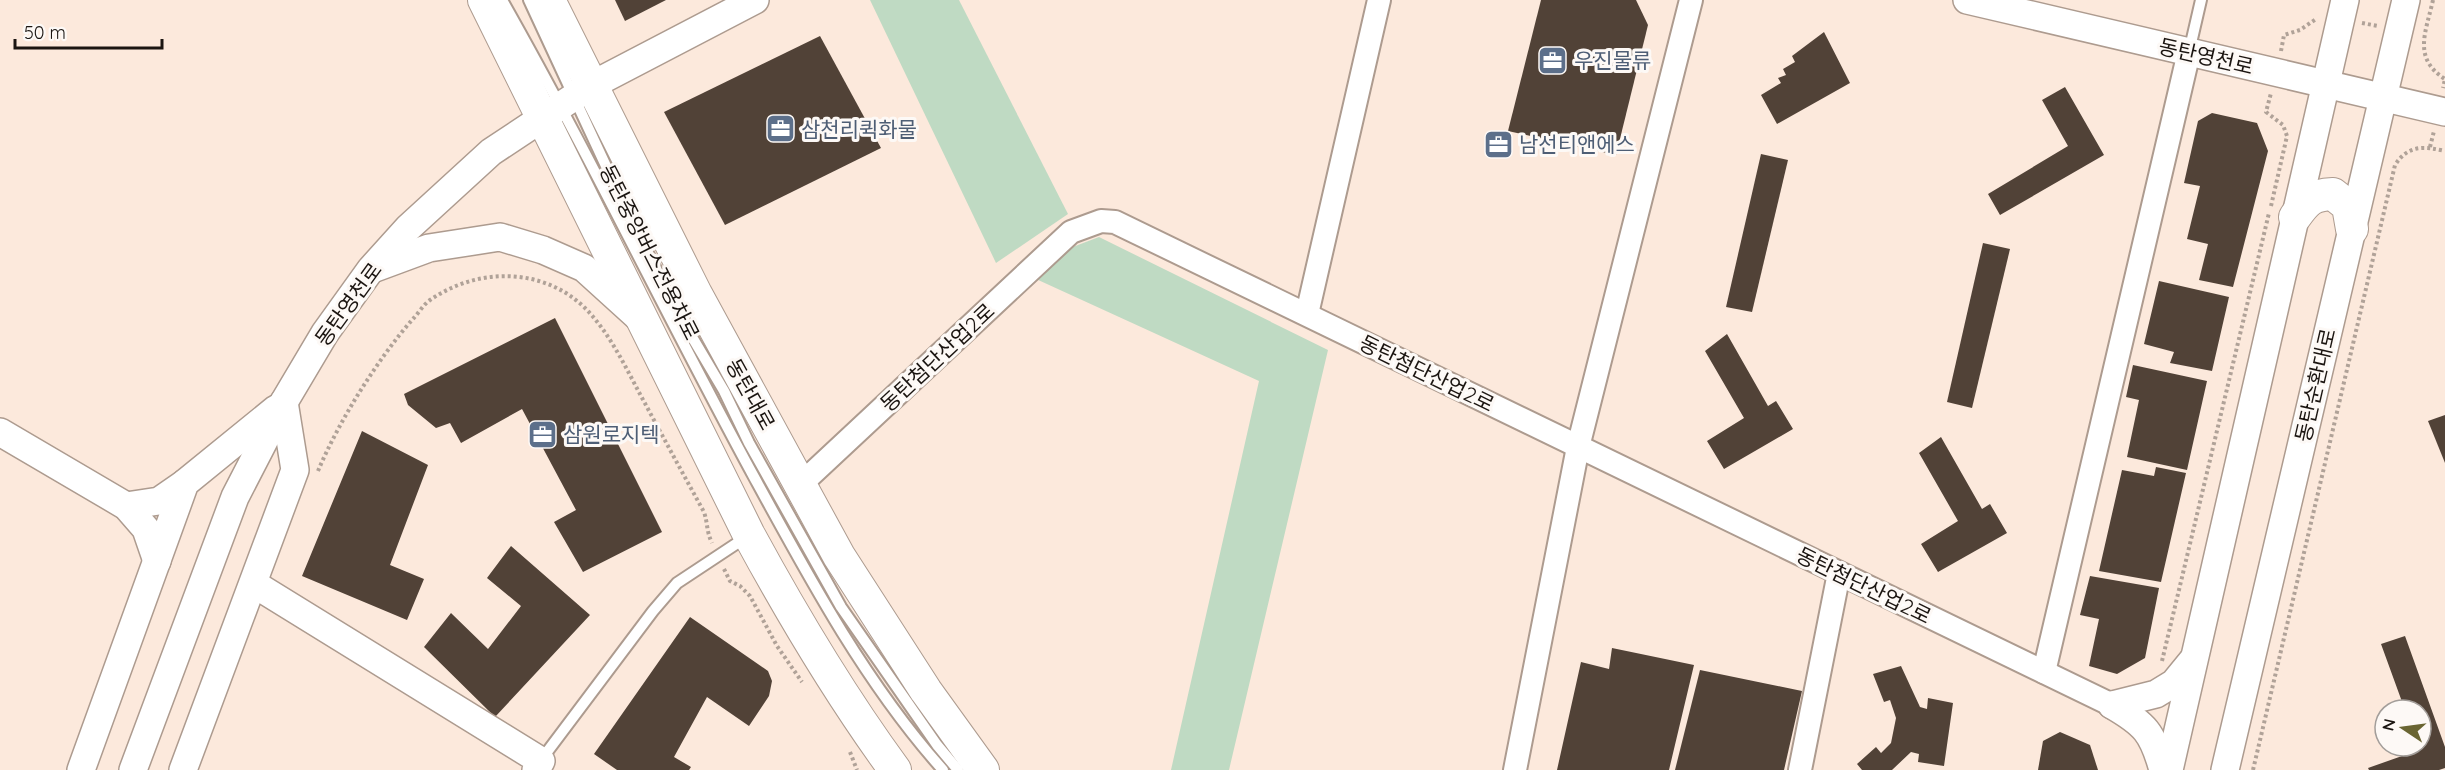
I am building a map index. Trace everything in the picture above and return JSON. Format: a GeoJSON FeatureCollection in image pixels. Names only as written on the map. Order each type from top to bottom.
{"type":"FeatureCollection","features":[{"type":"Feature","properties":{"kind":"main road"},"geometry":{"type":"LineString","coordinates":[[484,0],[568,101]]}},
{"type":"Feature","properties":{"kind":"main road","name":"동탄대로"},"geometry":{"type":"LineString","coordinates":[[549,0],[568,101],[642,320],[749,535],[795,619],[893,769]]}},
{"type":"Feature","properties":{"kind":"main road","name":"동탄대로"},"geometry":{"type":"LineString","coordinates":[[568,101],[696,294],[839,556],[926,691],[983,770]]}},
{"type":"Feature","properties":{"kind":"main road"},"geometry":{"type":"LineString","coordinates":[[2295,217],[2304,204],[2318,195],[2333,194],[2348,206],[2352,229]]}},
{"type":"Feature","properties":{"kind":"street","name":"동탄영천로"},"geometry":{"type":"LineString","coordinates":[[133,770],[235,497],[284,402],[325,333],[371,269],[408,228],[490,152],[568,101],[755,0]]}},
{"type":"Feature","properties":{"kind":"street"},"geometry":{"type":"LineString","coordinates":[[1307,314],[1379,0]]}},
{"type":"Feature","properties":{"kind":"street"},"geometry":{"type":"LineString","coordinates":[[1515,770],[1578,447],[1691,0]]}},
{"type":"Feature","properties":{"kind":"street","name":"동탄영천로"},"geometry":{"type":"LineString","coordinates":[[1967,0],[2445,112]]}},
{"type":"Feature","properties":{"kind":"street","name":"동탄순환대로"},"geometry":{"type":"LineString","coordinates":[[2225,770],[2406,0]]}},
{"type":"Feature","properties":{"kind":"street"},"geometry":{"type":"LineString","coordinates":[[2169,770],[2295,217],[2300,139],[2325,84],[2343,9]]}},
{"type":"Feature","properties":{"kind":"street"},"geometry":{"type":"LineString","coordinates":[[2044,672],[2189,52]]}},
{"type":"Feature","properties":{"kind":"street","name":"동탄첨단산업2로"},"geometry":{"type":"LineString","coordinates":[[801,484],[1071,232],[1101,221],[1115,222],[2112,705]]}},
{"type":"Feature","properties":{"kind":"street"},"geometry":{"type":"LineString","coordinates":[[371,269],[429,248],[500,237],[543,250],[584,268],[642,320]]}},
{"type":"Feature","properties":{"kind":"street"},"geometry":{"type":"LineString","coordinates":[[126,506],[159,501],[185,483],[284,402]]}},
{"type":"Feature","properties":{"kind":"street"},"geometry":{"type":"LineString","coordinates":[[183,770],[254,584],[294,470],[284,402]]}},
{"type":"Feature","properties":{"kind":"street"},"geometry":{"type":"LineString","coordinates":[[0,432],[126,506],[146,529],[157,561]]}},
{"type":"Feature","properties":{"kind":"street"},"geometry":{"type":"LineString","coordinates":[[81,770],[185,483]]}},
{"type":"Feature","properties":{"kind":"street"},"geometry":{"type":"LineString","coordinates":[[1800,770],[1839,573]]}},
{"type":"Feature","properties":{"kind":"street"},"geometry":{"type":"LineString","coordinates":[[254,584],[544,767]]}},
{"type":"Feature","properties":{"kind":"street"},"geometry":{"type":"LineString","coordinates":[[2112,705],[2154,695],[2174,683],[2194,657]]}},
{"type":"Feature","properties":{"kind":"street"},"geometry":{"type":"LineString","coordinates":[[2112,705],[2137,719],[2149,734],[2163,770]]}},
{"type":"Feature","properties":{"kind":"lane"},"geometry":{"type":"LineString","coordinates":[[502,0],[568,101],[693,364],[805,571],[874,678],[924,748],[943,770]]}},
{"type":"Feature","properties":{"kind":"lane","name":"동탄중앙버스전용차로"},"geometry":{"type":"LineString","coordinates":[[529,0],[568,101],[682,320],[724,391],[749,443],[841,606],[937,745],[958,770]]}},
{"type":"Feature","properties":{"kind":"lane"},"geometry":{"type":"LineString","coordinates":[[2189,52],[2201,0]]}},
{"type":"Feature","properties":{"kind":"lane"},"geometry":{"type":"LineString","coordinates":[[544,767],[653,611],[677,584],[749,535]]}},
{"type":"Feature","properties":{"kind":"path"},"geometry":{"type":"LineString","coordinates":[[2433,0],[2424,37],[2423,54],[2436,73],[2445,79]]}},
{"type":"Feature","properties":{"kind":"path"},"geometry":{"type":"LineString","coordinates":[[2284,35],[2300,30],[2313,22],[2320,14],[2343,9],[2398,31],[2424,37]]}},
{"type":"Feature","properties":{"kind":"path"},"geometry":{"type":"LineString","coordinates":[[2154,695],[2300,139],[2266,112]]}},
{"type":"Feature","properties":{"kind":"path"},"geometry":{"type":"LineString","coordinates":[[2253,770],[2395,165],[2401,156],[2420,146],[2445,151]]}},
{"type":"Feature","properties":{"kind":"path"},"geometry":{"type":"LineString","coordinates":[[2368,158],[2395,165]]}},
{"type":"Feature","properties":{"kind":"path"},"geometry":{"type":"LineString","coordinates":[[316,477],[344,422],[373,373],[398,337],[429,301],[462,284],[486,277],[509,274],[543,280],[570,295],[586,309],[601,328],[622,361],[704,512],[707,521],[706,530]]}},
{"type":"Feature","properties":{"kind":"path"},"geometry":{"type":"LineString","coordinates":[[853,765],[857,770]]}},
{"type":"Feature","properties":{"kind":"green space"},"geometry":{"type":"Polygon","coordinates":[[[870,0],[959,0],[1068,214],[996,263],[870,0]]]}},
{"type":"Feature","properties":{"kind":"green space"},"geometry":{"type":"Polygon","coordinates":[[[1099,237],[1328,350],[1229,770],[1171,770],[1259,381],[1036,279],[1057,253],[1099,237]]]}},
{"type":"Feature","properties":{"kind":"building"},"geometry":{"type":"Polygon","coordinates":[[[615,0],[666,0],[625,21],[615,0]]]}},
{"type":"Feature","properties":{"kind":"building"},"geometry":{"type":"Polygon","coordinates":[[[1541,0],[1636,0],[1648,25],[1616,155],[1508,131],[1541,0]]]}},
{"type":"Feature","properties":{"kind":"building"},"geometry":{"type":"Polygon","coordinates":[[[1824,32],[1850,83],[1777,124],[1761,95],[1781,83],[1778,78],[1786,75],[1783,69],[1795,62],[1792,56],[1824,32]]]}},
{"type":"Feature","properties":{"kind":"building"},"geometry":{"type":"Polygon","coordinates":[[[820,36],[881,148],[725,225],[664,112],[820,36]]]}},
{"type":"Feature","properties":{"kind":"building"},"geometry":{"type":"Polygon","coordinates":[[[2065,87],[2104,155],[2000,215],[1988,194],[2068,146],[2042,100],[2065,87]]]}},
{"type":"Feature","properties":{"kind":"building"},"geometry":{"type":"Polygon","coordinates":[[[2212,113],[2257,123],[2268,151],[2233,287],[2199,280],[2208,244],[2187,239],[2200,186],[2184,183],[2198,121],[2212,113]]]}},
{"type":"Feature","properties":{"kind":"building"},"geometry":{"type":"Polygon","coordinates":[[[1761,154],[1788,160],[1752,312],[1726,307],[1761,154]]]}},
{"type":"Feature","properties":{"kind":"building"},"geometry":{"type":"Polygon","coordinates":[[[1983,243],[2010,249],[1972,408],[1947,402],[1983,243]]]}},
{"type":"Feature","properties":{"kind":"building"},"geometry":{"type":"Polygon","coordinates":[[[2159,281],[2229,297],[2212,371],[2170,363],[2174,352],[2144,344],[2159,281]]]}},
{"type":"Feature","properties":{"kind":"building"},"geometry":{"type":"Polygon","coordinates":[[[555,318],[662,532],[583,572],[554,522],[576,510],[522,409],[461,443],[450,423],[436,428],[408,405],[404,394],[555,318]]]}},
{"type":"Feature","properties":{"kind":"building"},"geometry":{"type":"Polygon","coordinates":[[[1727,334],[1768,406],[1776,401],[1793,429],[1724,469],[1707,441],[1744,418],[1705,351],[1727,334]]]}},
{"type":"Feature","properties":{"kind":"building"},"geometry":{"type":"Polygon","coordinates":[[[2133,365],[2207,381],[2187,470],[2127,457],[2139,400],[2126,397],[2133,365]]]}},
{"type":"Feature","properties":{"kind":"building"},"geometry":{"type":"Polygon","coordinates":[[[2445,415],[2445,463],[2428,421],[2445,415]]]}},
{"type":"Feature","properties":{"kind":"building"},"geometry":{"type":"Polygon","coordinates":[[[362,431],[428,465],[390,565],[424,579],[407,620],[302,576],[362,431]]]}},
{"type":"Feature","properties":{"kind":"building"},"geometry":{"type":"Polygon","coordinates":[[[1941,437],[1982,509],[1990,504],[2007,533],[1938,572],[1921,544],[1958,521],[1919,453],[1941,437]]]}},
{"type":"Feature","properties":{"kind":"building"},"geometry":{"type":"Polygon","coordinates":[[[2156,467],[2186,473],[2161,582],[2099,571],[2122,470],[2154,476],[2156,467]]]}},
{"type":"Feature","properties":{"kind":"building"},"geometry":{"type":"Polygon","coordinates":[[[511,546],[590,615],[495,717],[424,647],[451,613],[488,649],[521,606],[487,578],[511,546]]]}},
{"type":"Feature","properties":{"kind":"building"},"geometry":{"type":"Polygon","coordinates":[[[2090,576],[2159,588],[2145,658],[2117,674],[2089,666],[2099,619],[2080,615],[2090,576]]]}},
{"type":"Feature","properties":{"kind":"building"},"geometry":{"type":"Polygon","coordinates":[[[690,617],[768,671],[772,681],[769,696],[749,726],[707,697],[674,757],[691,767],[689,770],[617,770],[594,754],[690,617]]]}},
{"type":"Feature","properties":{"kind":"building"},"geometry":{"type":"Polygon","coordinates":[[[2405,636],[2427,698],[2401,698],[2381,644],[2405,636]]]}},
{"type":"Feature","properties":{"kind":"building"},"geometry":{"type":"Polygon","coordinates":[[[1612,648],[1694,665],[1669,770],[1557,770],[1581,662],[1609,669],[1612,648]]]}},
{"type":"Feature","properties":{"kind":"building"},"geometry":{"type":"Polygon","coordinates":[[[1901,666],[1920,707],[1927,709],[1928,698],[1953,703],[1944,766],[1918,762],[1919,754],[1911,752],[1892,770],[1862,770],[1857,764],[1876,747],[1881,753],[1891,743],[1896,718],[1890,700],[1884,702],[1873,674],[1901,666]]]}},
{"type":"Feature","properties":{"kind":"building"},"geometry":{"type":"Polygon","coordinates":[[[1700,670],[1802,691],[1784,770],[1675,770],[1700,670]]]}},
{"type":"Feature","properties":{"kind":"building"},"geometry":{"type":"Polygon","coordinates":[[[2433,714],[2445,747],[2445,768],[2439,770],[2369,770],[2368,768],[2396,758],[2433,758],[2433,714]]]}},
{"type":"Feature","properties":{"kind":"building"},"geometry":{"type":"Polygon","coordinates":[[[2060,732],[2090,745],[2098,770],[2038,770],[2043,741],[2060,732]]]}},
{"type":"Feature","properties":{"kind":"place","name":"우진물류"},"geometry":{"type":"Point","coordinates":[1553,60]}},
{"type":"Feature","properties":{"kind":"place","name":"삼천리퀵화물"},"geometry":{"type":"Point","coordinates":[780,129]}},
{"type":"Feature","properties":{"kind":"place","name":"남선티앤에스"},"geometry":{"type":"Point","coordinates":[1498,144]}},
{"type":"Feature","properties":{"kind":"place","name":"삼원로지텍"},"geometry":{"type":"Point","coordinates":[542,434]}}]}
